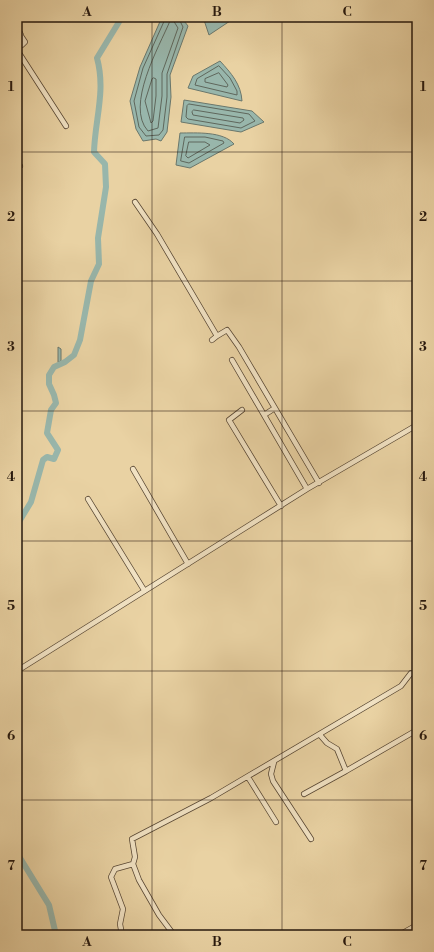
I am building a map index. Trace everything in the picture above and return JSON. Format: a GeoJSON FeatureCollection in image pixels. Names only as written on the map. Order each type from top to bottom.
{"type":"FeatureCollection","features":[{"type":"Feature","properties":{"kind":"street"},"geometry":{"type":"LineString","coordinates":[[17,27],[19,37],[25,42],[22,45]]}},
{"type":"Feature","properties":{"kind":"street"},"geometry":{"type":"LineString","coordinates":[[17,50],[66,126]]}},
{"type":"Feature","properties":{"kind":"street"},"geometry":{"type":"LineString","coordinates":[[416,78],[415,70],[417,66]]}},
{"type":"Feature","properties":{"kind":"street"},"geometry":{"type":"LineString","coordinates":[[135,202],[157,234],[217,336]]}},
{"type":"Feature","properties":{"kind":"street"},"geometry":{"type":"LineString","coordinates":[[212,340],[227,330],[246,358],[319,483]]}},
{"type":"Feature","properties":{"kind":"street"},"geometry":{"type":"LineString","coordinates":[[232,360],[307,489]]}},
{"type":"Feature","properties":{"kind":"street"},"geometry":{"type":"LineString","coordinates":[[264,415],[275,408]]}},
{"type":"Feature","properties":{"kind":"street"},"geometry":{"type":"LineString","coordinates":[[242,410],[229,420],[281,506]]}},
{"type":"Feature","properties":{"kind":"street"},"geometry":{"type":"LineString","coordinates":[[17,671],[307,489],[417,424]]}},
{"type":"Feature","properties":{"kind":"street"},"geometry":{"type":"LineString","coordinates":[[133,469],[188,564]]}},
{"type":"Feature","properties":{"kind":"street"},"geometry":{"type":"LineString","coordinates":[[88,499],[144,590]]}},
{"type":"Feature","properties":{"kind":"street"},"geometry":{"type":"LineString","coordinates":[[174,935],[149,898],[133,864],[135,857],[131,842],[134,838],[211,798],[274,762],[401,686],[411,673],[417,673]]}},
{"type":"Feature","properties":{"kind":"street"},"geometry":{"type":"LineString","coordinates":[[304,794],[417,730]]}},
{"type":"Feature","properties":{"kind":"street"},"geometry":{"type":"LineString","coordinates":[[320,735],[327,743],[337,749],[346,771]]}},
{"type":"Feature","properties":{"kind":"street"},"geometry":{"type":"LineString","coordinates":[[274,762],[272,774],[273,781],[311,839]]}},
{"type":"Feature","properties":{"kind":"street"},"geometry":{"type":"LineString","coordinates":[[248,777],[276,822]]}},
{"type":"Feature","properties":{"kind":"street"},"geometry":{"type":"LineString","coordinates":[[122,935],[120,924],[123,909],[111,877],[115,869],[133,864]]}},
{"type":"Feature","properties":{"kind":"street"},"geometry":{"type":"LineString","coordinates":[[401,935],[417,925]]}},
{"type":"Feature","properties":{"kind":"water"},"geometry":{"type":"Polygon","coordinates":[[[162,17],[181,17],[188,26],[170,75],[171,97],[167,132],[161,141],[156,139],[143,141],[136,129],[130,101],[140,67],[162,17]]]}},
{"type":"Feature","properties":{"kind":"water"},"geometry":{"type":"Polygon","coordinates":[[[203,17],[236,17],[209,35],[203,17]]]}},
{"type":"Feature","properties":{"kind":"water"},"geometry":{"type":"Polygon","coordinates":[[[220,61],[232,74],[238,84],[242,101],[188,88],[193,76],[220,61]]]}},
{"type":"Feature","properties":{"kind":"water"},"geometry":{"type":"Polygon","coordinates":[[[184,100],[252,111],[264,122],[241,132],[181,122],[184,100]]]}},
{"type":"Feature","properties":{"kind":"water"},"geometry":{"type":"Polygon","coordinates":[[[180,133],[216,135],[229,140],[234,144],[190,168],[176,165],[180,133]]]}},
{"type":"Feature","properties":{"kind":"water"},"geometry":{"type":"Polygon","coordinates":[[[58,347],[61,349],[61,361],[58,362],[58,347]]]}},
{"type":"Feature","properties":{"kind":"waterway"},"geometry":{"type":"LineString","coordinates":[[17,525],[31,502],[43,460],[47,457],[54,459],[58,450],[47,433],[51,410],[56,403],[49,384],[49,375],[54,367],[65,362],[74,355],[80,340],[91,281],[99,264],[98,238],[106,187],[105,164],[94,152],[100,94],[97,58],[122,17]]}},
{"type":"Feature","properties":{"kind":"waterway"},"geometry":{"type":"LineString","coordinates":[[17,853],[49,905],[56,935]]}}]}
